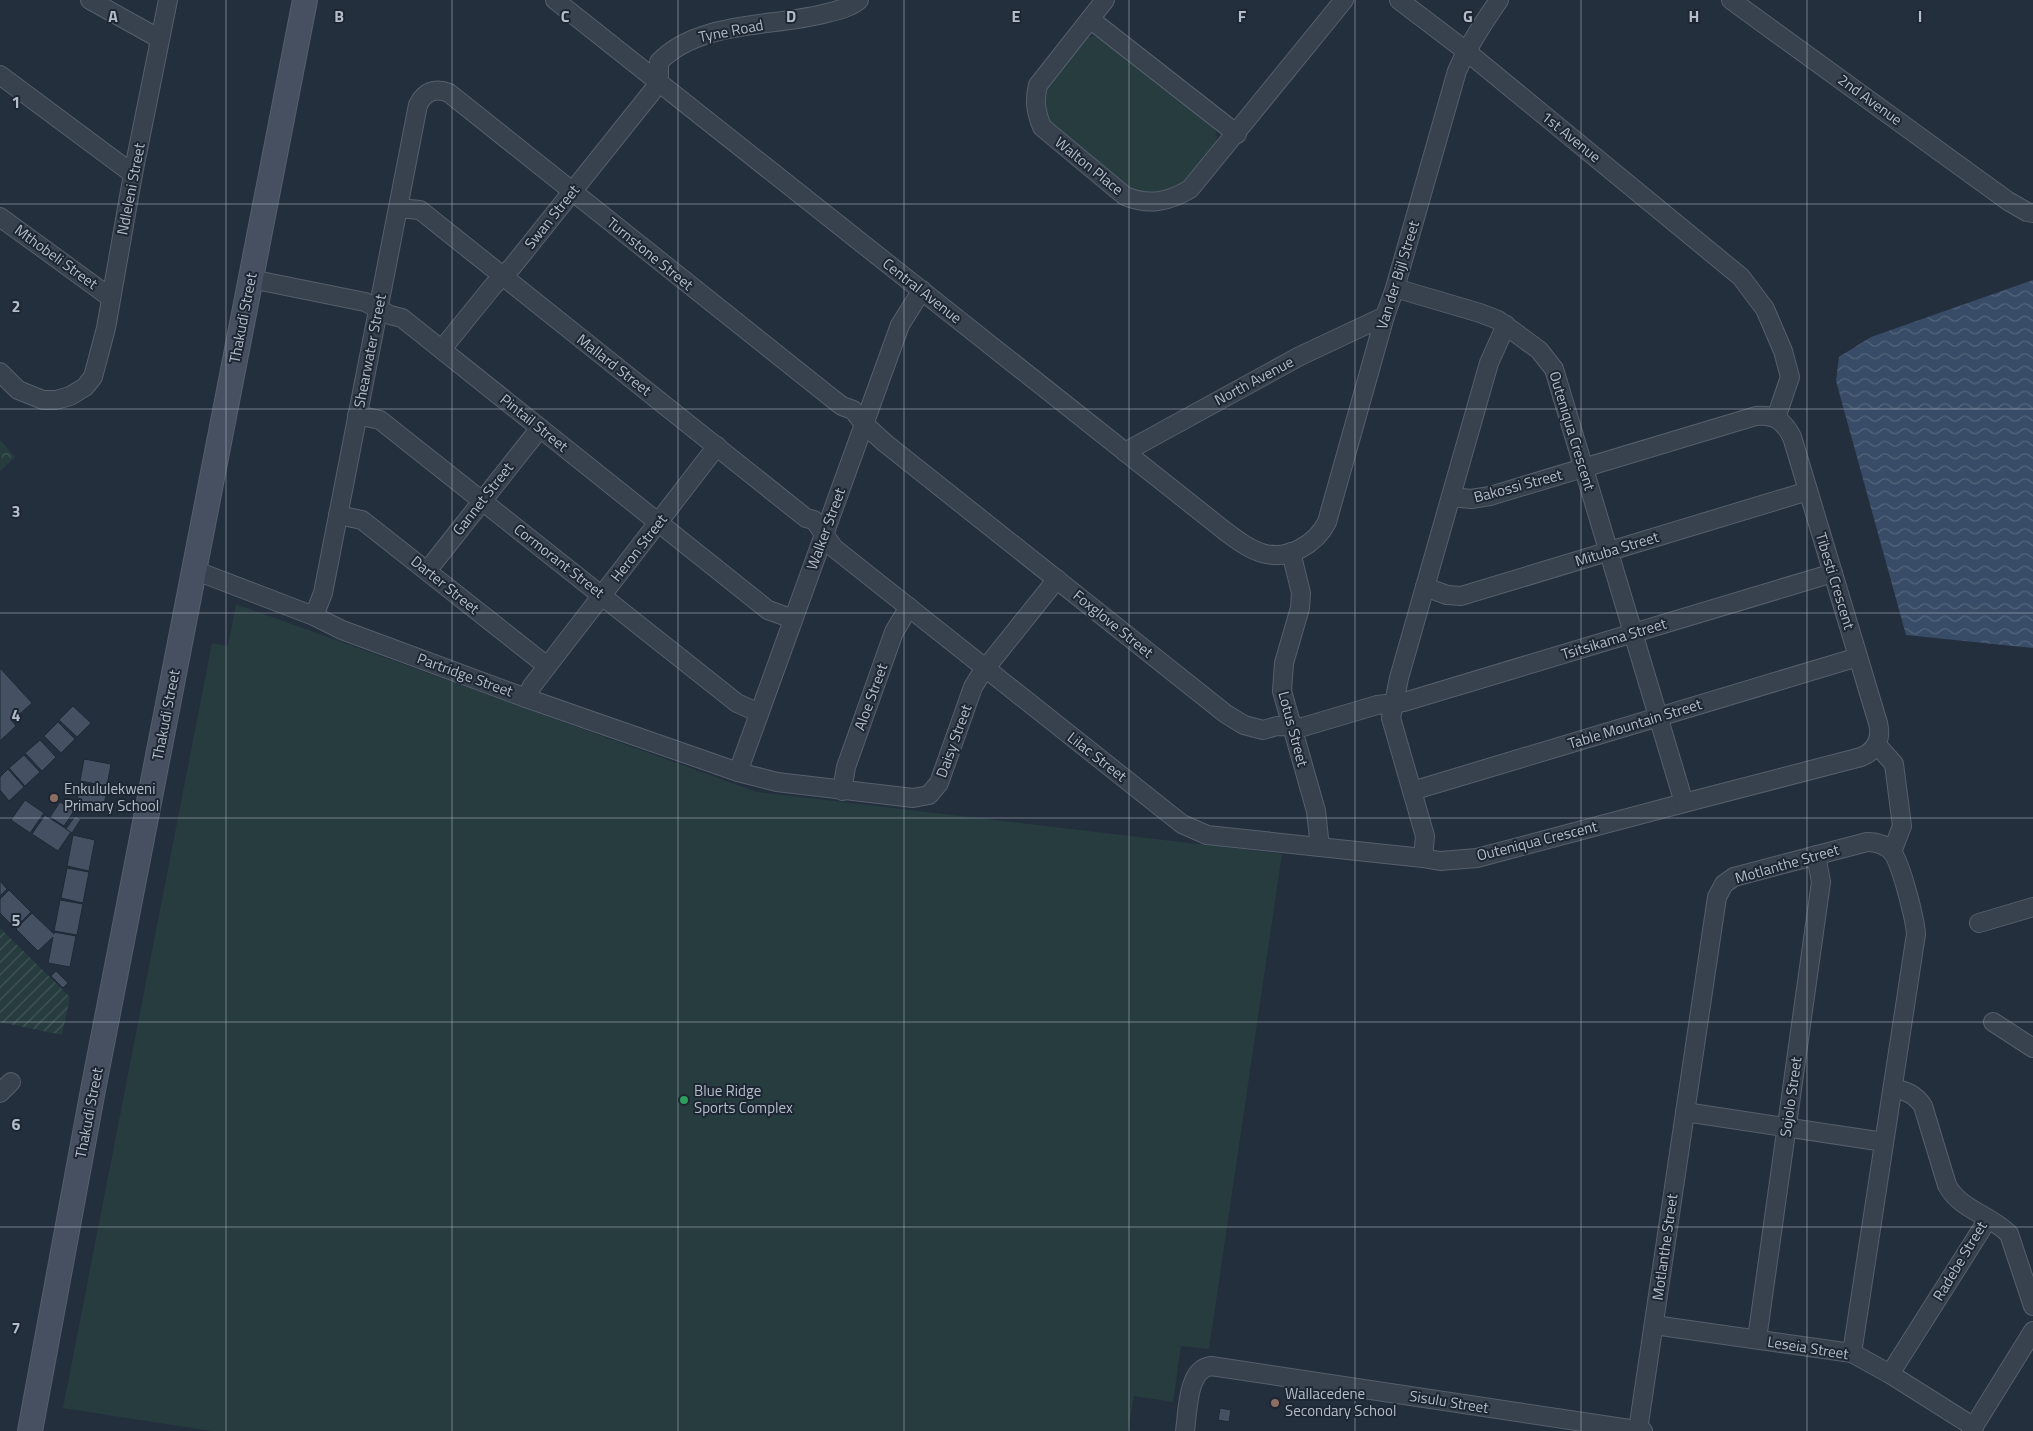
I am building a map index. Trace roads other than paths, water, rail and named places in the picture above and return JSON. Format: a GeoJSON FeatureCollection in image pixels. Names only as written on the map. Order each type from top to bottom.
{"type":"FeatureCollection","features":[{"type":"Feature","properties":{"kind":"street"},"geometry":{"type":"LineString","coordinates":[[90,0],[160,40]]}},
{"type":"Feature","properties":{"kind":"street","name":"Ndleleni Street"},"geometry":{"type":"LineString","coordinates":[[0,372],[18,390],[43,400],[56,400],[70,396],[85,388],[93,377],[102,345],[133,174],[168,0]]}},
{"type":"Feature","properties":{"kind":"street","name":"Thakudi Street"},"geometry":{"type":"LineString","coordinates":[[30,1431],[93,1090],[305,0]]}},
{"type":"Feature","properties":{"kind":"street","name":"Central Avenue"},"geometry":{"type":"LineString","coordinates":[[555,0],[1242,543],[1264,554],[1296,551]]}},
{"type":"Feature","properties":{"kind":"street","name":"Tyne Road"},"geometry":{"type":"LineString","coordinates":[[659,83],[659,62],[670,50],[693,38],[732,29],[809,17],[838,10],[859,0]]}},
{"type":"Feature","properties":{"kind":"street","name":"Walton Place"},"geometry":{"type":"LineString","coordinates":[[1105,0],[1038,85],[1035,97],[1036,114],[1042,126],[1125,196],[1139,202],[1175,198],[1190,189],[1237,134],[1344,0]]}},
{"type":"Feature","properties":{"kind":"street","name":"1st Avenue"},"geometry":{"type":"LineString","coordinates":[[1399,0],[1466,51],[1741,277],[1765,309],[1790,377],[1776,418]]}},
{"type":"Feature","properties":{"kind":"street","name":"Van der Bijl Street"},"geometry":{"type":"LineString","coordinates":[[1296,551],[1311,542],[1322,532],[1327,522],[1457,72],[1466,51],[1499,0]]}},
{"type":"Feature","properties":{"kind":"street","name":"2nd Avenue"},"geometry":{"type":"LineString","coordinates":[[1731,0],[2008,201],[2027,212],[2033,213]]}},
{"type":"Feature","properties":{"kind":"street"},"geometry":{"type":"LineString","coordinates":[[1090,19],[1237,134]]}},
{"type":"Feature","properties":{"kind":"street"},"geometry":{"type":"LineString","coordinates":[[0,75],[133,174]]}},
{"type":"Feature","properties":{"kind":"street","name":"Swan Street"},"geometry":{"type":"LineString","coordinates":[[442,349],[659,83]]}},
{"type":"Feature","properties":{"kind":"street","name":"Turnstone Street"},"geometry":{"type":"LineString","coordinates":[[433,91],[449,93],[833,399],[842,406],[854,410],[864,424]]}},
{"type":"Feature","properties":{"kind":"street","name":"Shearwater Street"},"geometry":{"type":"LineString","coordinates":[[314,616],[323,593],[418,105],[426,94],[433,91]]}},
{"type":"Feature","properties":{"kind":"street","name":"Mallard Street"},"geometry":{"type":"LineString","coordinates":[[398,208],[420,210],[806,518],[814,520],[824,534]]}},
{"type":"Feature","properties":{"kind":"street","name":"Mthobeli Street"},"geometry":{"type":"LineString","coordinates":[[0,217],[111,298]]}},
{"type":"Feature","properties":{"kind":"street","name":"Pintail Street"},"geometry":{"type":"LineString","coordinates":[[251,279],[365,302],[390,315],[402,318],[768,610],[793,619]]}},
{"type":"Feature","properties":{"kind":"street","name":"Outeniqua Crescent"},"geometry":{"type":"LineString","coordinates":[[1395,288],[1480,313],[1506,325],[1539,350],[1554,369],[1684,803],[1477,858],[1447,860],[1423,858]]}},
{"type":"Feature","properties":{"kind":"street","name":"Walker Street"},"geometry":{"type":"LineString","coordinates":[[738,772],[900,325],[922,290]]}},
{"type":"Feature","properties":{"kind":"street","name":"North Avenue"},"geometry":{"type":"LineString","coordinates":[[1125,452],[1300,356],[1385,316]]}},
{"type":"Feature","properties":{"kind":"street"},"geometry":{"type":"LineString","coordinates":[[1423,858],[1424,836],[1392,718],[1394,704],[1399,678],[1489,363],[1506,325]]}},
{"type":"Feature","properties":{"kind":"street","name":"Cormorant Street"},"geometry":{"type":"LineString","coordinates":[[357,415],[380,420],[737,703],[759,713]]}},
{"type":"Feature","properties":{"kind":"street"},"geometry":{"type":"LineString","coordinates":[[1584,468],[1756,416],[1776,418]]}},
{"type":"Feature","properties":{"kind":"street","name":"Tibesti Crescent"},"geometry":{"type":"LineString","coordinates":[[1776,418],[1783,423],[1792,437],[1880,730],[1877,745]]}},
{"type":"Feature","properties":{"kind":"street","name":"Foxglove Street"},"geometry":{"type":"LineString","coordinates":[[864,424],[885,443],[1235,720],[1263,730],[1277,726],[1303,727],[1377,705],[1394,704]]}},
{"type":"Feature","properties":{"kind":"street","name":"Gannet Street"},"geometry":{"type":"LineString","coordinates":[[427,571],[540,428]]}},
{"type":"Feature","properties":{"kind":"street","name":"Heron Street"},"geometry":{"type":"LineString","coordinates":[[526,698],[532,686],[547,666],[717,446]]}},
{"type":"Feature","properties":{"kind":"street","name":"Bakossi Street"},"geometry":{"type":"LineString","coordinates":[[1451,497],[1471,500],[1490,496],[1584,468]]}},
{"type":"Feature","properties":{"kind":"street","name":"Mituba Street"},"geometry":{"type":"LineString","coordinates":[[1425,587],[1447,595],[1460,596],[1808,491]]}},
{"type":"Feature","properties":{"kind":"street","name":"Darter Street"},"geometry":{"type":"LineString","coordinates":[[338,515],[362,520],[547,666]]}},
{"type":"Feature","properties":{"kind":"street","name":"Lilac Street"},"geometry":{"type":"LineString","coordinates":[[824,534],[834,548],[1190,828],[1207,835],[1423,858]]}},
{"type":"Feature","properties":{"kind":"street","name":"Lotus Street"},"geometry":{"type":"LineString","coordinates":[[1296,551],[1301,593],[1300,608],[1284,663],[1282,691],[1316,811],[1320,847]]}},
{"type":"Feature","properties":{"kind":"street","name":"Partridge Street"},"geometry":{"type":"LineString","coordinates":[[194,570],[314,616],[342,630],[526,698],[738,772]]}},
{"type":"Feature","properties":{"kind":"street","name":"Tsitsikama Street"},"geometry":{"type":"LineString","coordinates":[[1394,704],[1833,573]]}},
{"type":"Feature","properties":{"kind":"street","name":"Daisy Street"},"geometry":{"type":"LineString","coordinates":[[738,772],[777,782],[842,791],[919,798],[929,795],[939,783],[973,687],[1057,579]]}},
{"type":"Feature","properties":{"kind":"street","name":"Aloe Street"},"geometry":{"type":"LineString","coordinates":[[842,791],[846,767],[891,641],[909,607]]}},
{"type":"Feature","properties":{"kind":"street","name":"Table Mountain Street"},"geometry":{"type":"LineString","coordinates":[[1412,791],[1858,657]]}},
{"type":"Feature","properties":{"kind":"street"},"geometry":{"type":"LineString","coordinates":[[1684,803],[1860,757],[1873,751],[1877,745],[1894,764],[1902,826],[1892,852],[1898,865],[1916,934],[1852,1353]]}},
{"type":"Feature","properties":{"kind":"street","name":"Motlanthe Street"},"geometry":{"type":"LineString","coordinates":[[1641,1431],[1654,1324],[1716,904],[1720,890],[1724,884],[1734,877],[1867,842],[1881,844],[1892,852]]}},
{"type":"Feature","properties":{"kind":"street","name":"Sojolo Street"},"geometry":{"type":"LineString","coordinates":[[1757,1339],[1821,882],[1816,855]]}},
{"type":"Feature","properties":{"kind":"street"},"geometry":{"type":"LineString","coordinates":[[1979,923],[2033,908]]}},
{"type":"Feature","properties":{"kind":"street"},"geometry":{"type":"LineString","coordinates":[[1993,1022],[2031,1041]]}},
{"type":"Feature","properties":{"kind":"street","name":"Radebe Street"},"geometry":{"type":"LineString","coordinates":[[1890,1374],[1988,1219],[1960,1201],[1950,1191],[1923,1106],[1909,1092],[1893,1088]]}},
{"type":"Feature","properties":{"kind":"street"},"geometry":{"type":"LineString","coordinates":[[1685,1112],[1884,1142]]}},
{"type":"Feature","properties":{"kind":"street"},"geometry":{"type":"LineString","coordinates":[[1988,1219],[2005,1230],[2012,1240],[2033,1306]]}},
{"type":"Feature","properties":{"kind":"street","name":"Leseia Street"},"geometry":{"type":"LineString","coordinates":[[1654,1324],[1852,1353],[1890,1374],[1972,1429]]}},
{"type":"Feature","properties":{"kind":"street"},"geometry":{"type":"LineString","coordinates":[[1972,1429],[2033,1331]]}},
{"type":"Feature","properties":{"kind":"street","name":"Sisulu Street"},"geometry":{"type":"LineString","coordinates":[[1185,1431],[1192,1382],[1199,1372],[1211,1366],[1641,1431]]}},
{"type":"Feature","properties":{"kind":"water"},"geometry":{"type":"Polygon","coordinates":[[[2033,280],[2033,648],[1906,635],[1836,381],[1839,357],[1871,337],[2033,280]]]}},
{"type":"Feature","properties":{"kind":"place","name":"Enkululekweni Primary School"},"geometry":{"type":"Point","coordinates":[54,798]}},
{"type":"Feature","properties":{"kind":"place","name":"Blue Ridge Sports Complex"},"geometry":{"type":"Point","coordinates":[684,1100]}},
{"type":"Feature","properties":{"kind":"place","name":"Wallacedene Secondary School"},"geometry":{"type":"Point","coordinates":[1275,1403]}}]}
